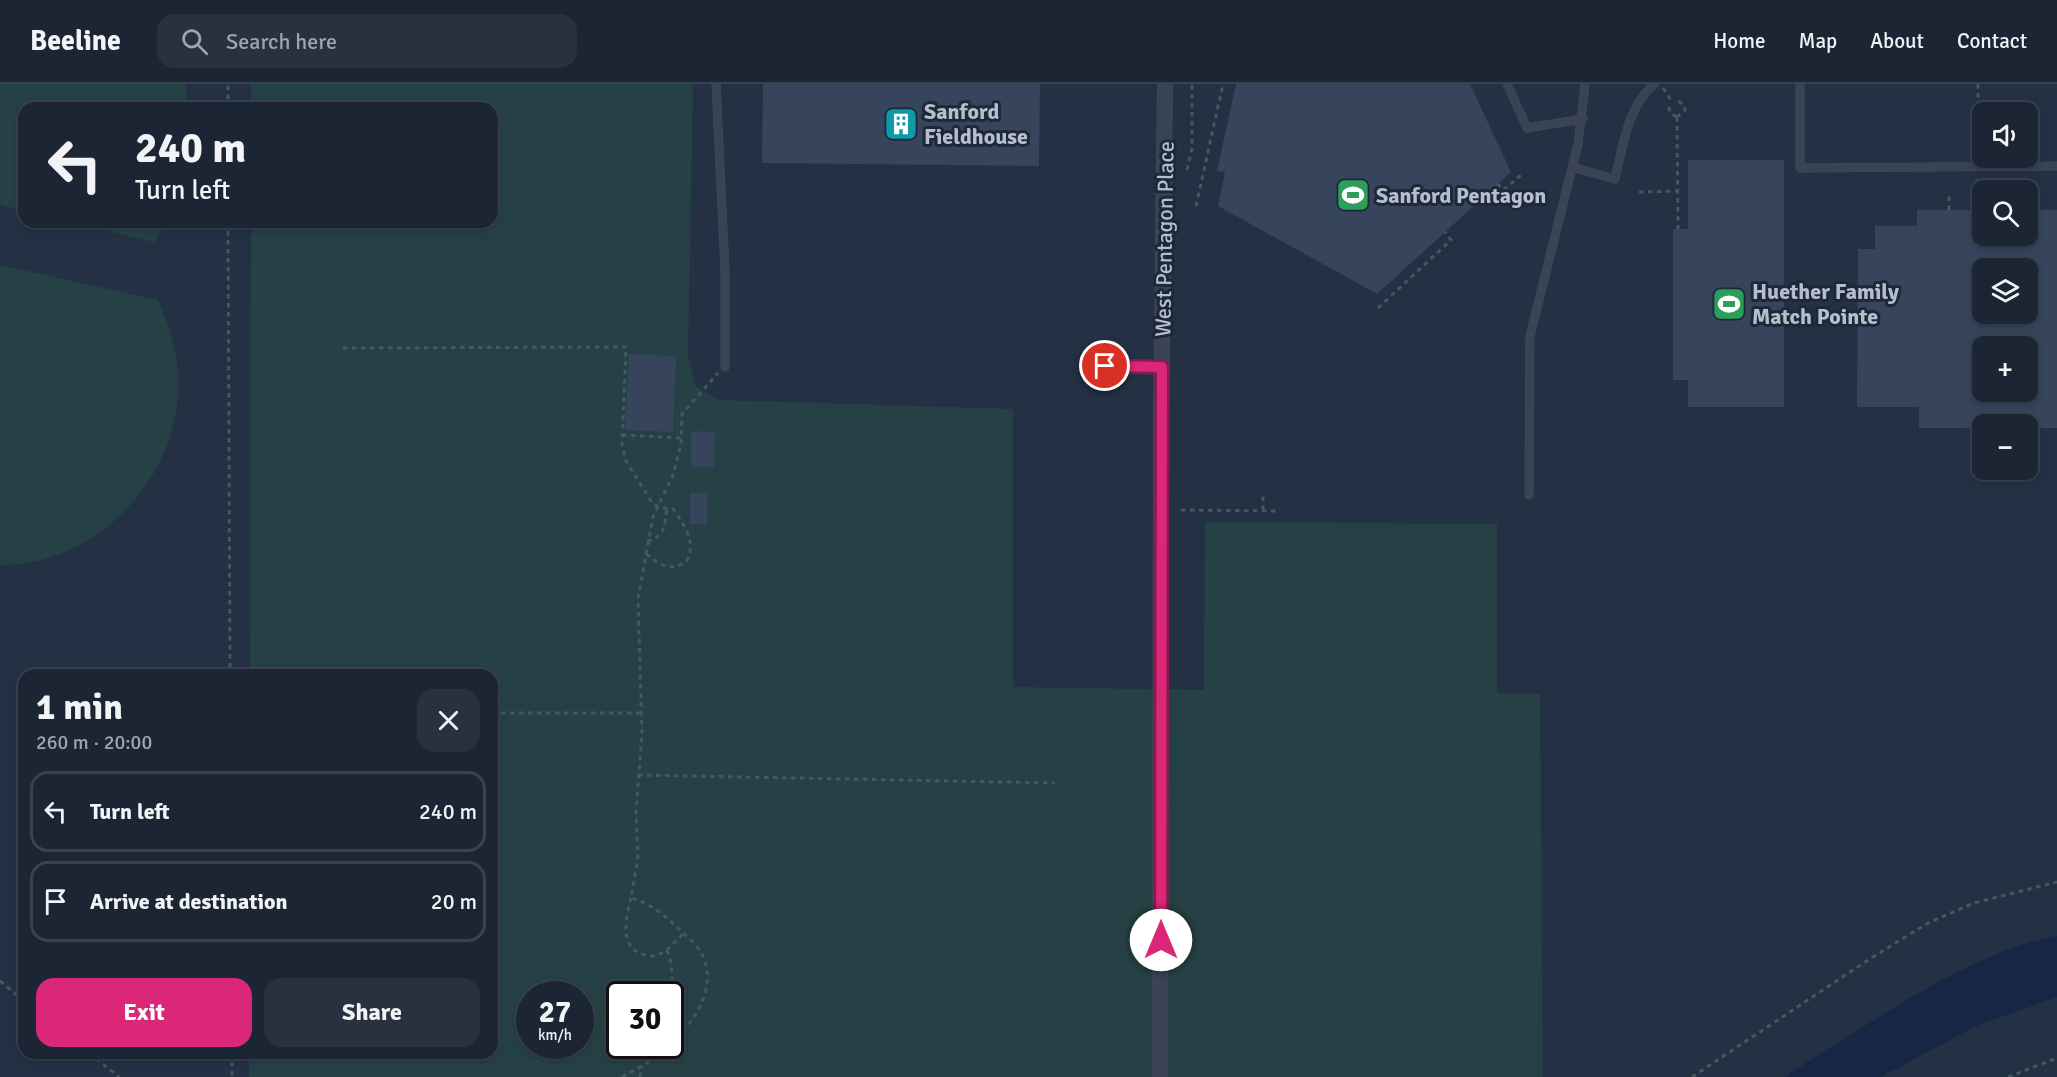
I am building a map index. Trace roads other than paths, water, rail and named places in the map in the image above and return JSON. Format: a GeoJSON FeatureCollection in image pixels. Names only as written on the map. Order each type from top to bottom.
{"type":"FeatureCollection","features":[{"type":"Feature","properties":{"kind":"street","name":"West Pentagon Place"},"geometry":{"type":"LineString","coordinates":[[1161,1077],[1162,367],[1165,84]]}},
{"type":"Feature","properties":{"kind":"lane"},"geometry":{"type":"LineString","coordinates":[[716,84],[724,262],[725,367]]}},
{"type":"Feature","properties":{"kind":"lane"},"geometry":{"type":"LineString","coordinates":[[1507,84],[1527,128],[1583,118]]}},
{"type":"Feature","properties":{"kind":"lane"},"geometry":{"type":"LineString","coordinates":[[1528,495],[1530,336],[1583,118],[1585,84]]}},
{"type":"Feature","properties":{"kind":"lane"},"geometry":{"type":"LineString","coordinates":[[1572,167],[1615,179],[1632,114],[1654,84]]}},
{"type":"Feature","properties":{"kind":"lane"},"geometry":{"type":"LineString","coordinates":[[1800,84],[1800,168],[2057,166]]}},
{"type":"Feature","properties":{"kind":"lane"},"geometry":{"type":"LineString","coordinates":[[1105,366],[1162,367]]}},
{"type":"Feature","properties":{"kind":"water"},"geometry":{"type":"Polygon","coordinates":[[[2057,936],[2057,997],[1976,1026],[1881,1077],[1785,1077],[1885,1014],[1956,973],[2007,950],[2057,936]]]}},
{"type":"Feature","properties":{"kind":"place","name":"Sanford Fieldhouse"},"geometry":{"type":"Point","coordinates":[901,124]}},
{"type":"Feature","properties":{"kind":"place","name":"Sanford Pentagon"},"geometry":{"type":"Point","coordinates":[1353,195]}},
{"type":"Feature","properties":{"kind":"place","name":"Huether Family Match Pointe"},"geometry":{"type":"Point","coordinates":[1729,304]}}]}
